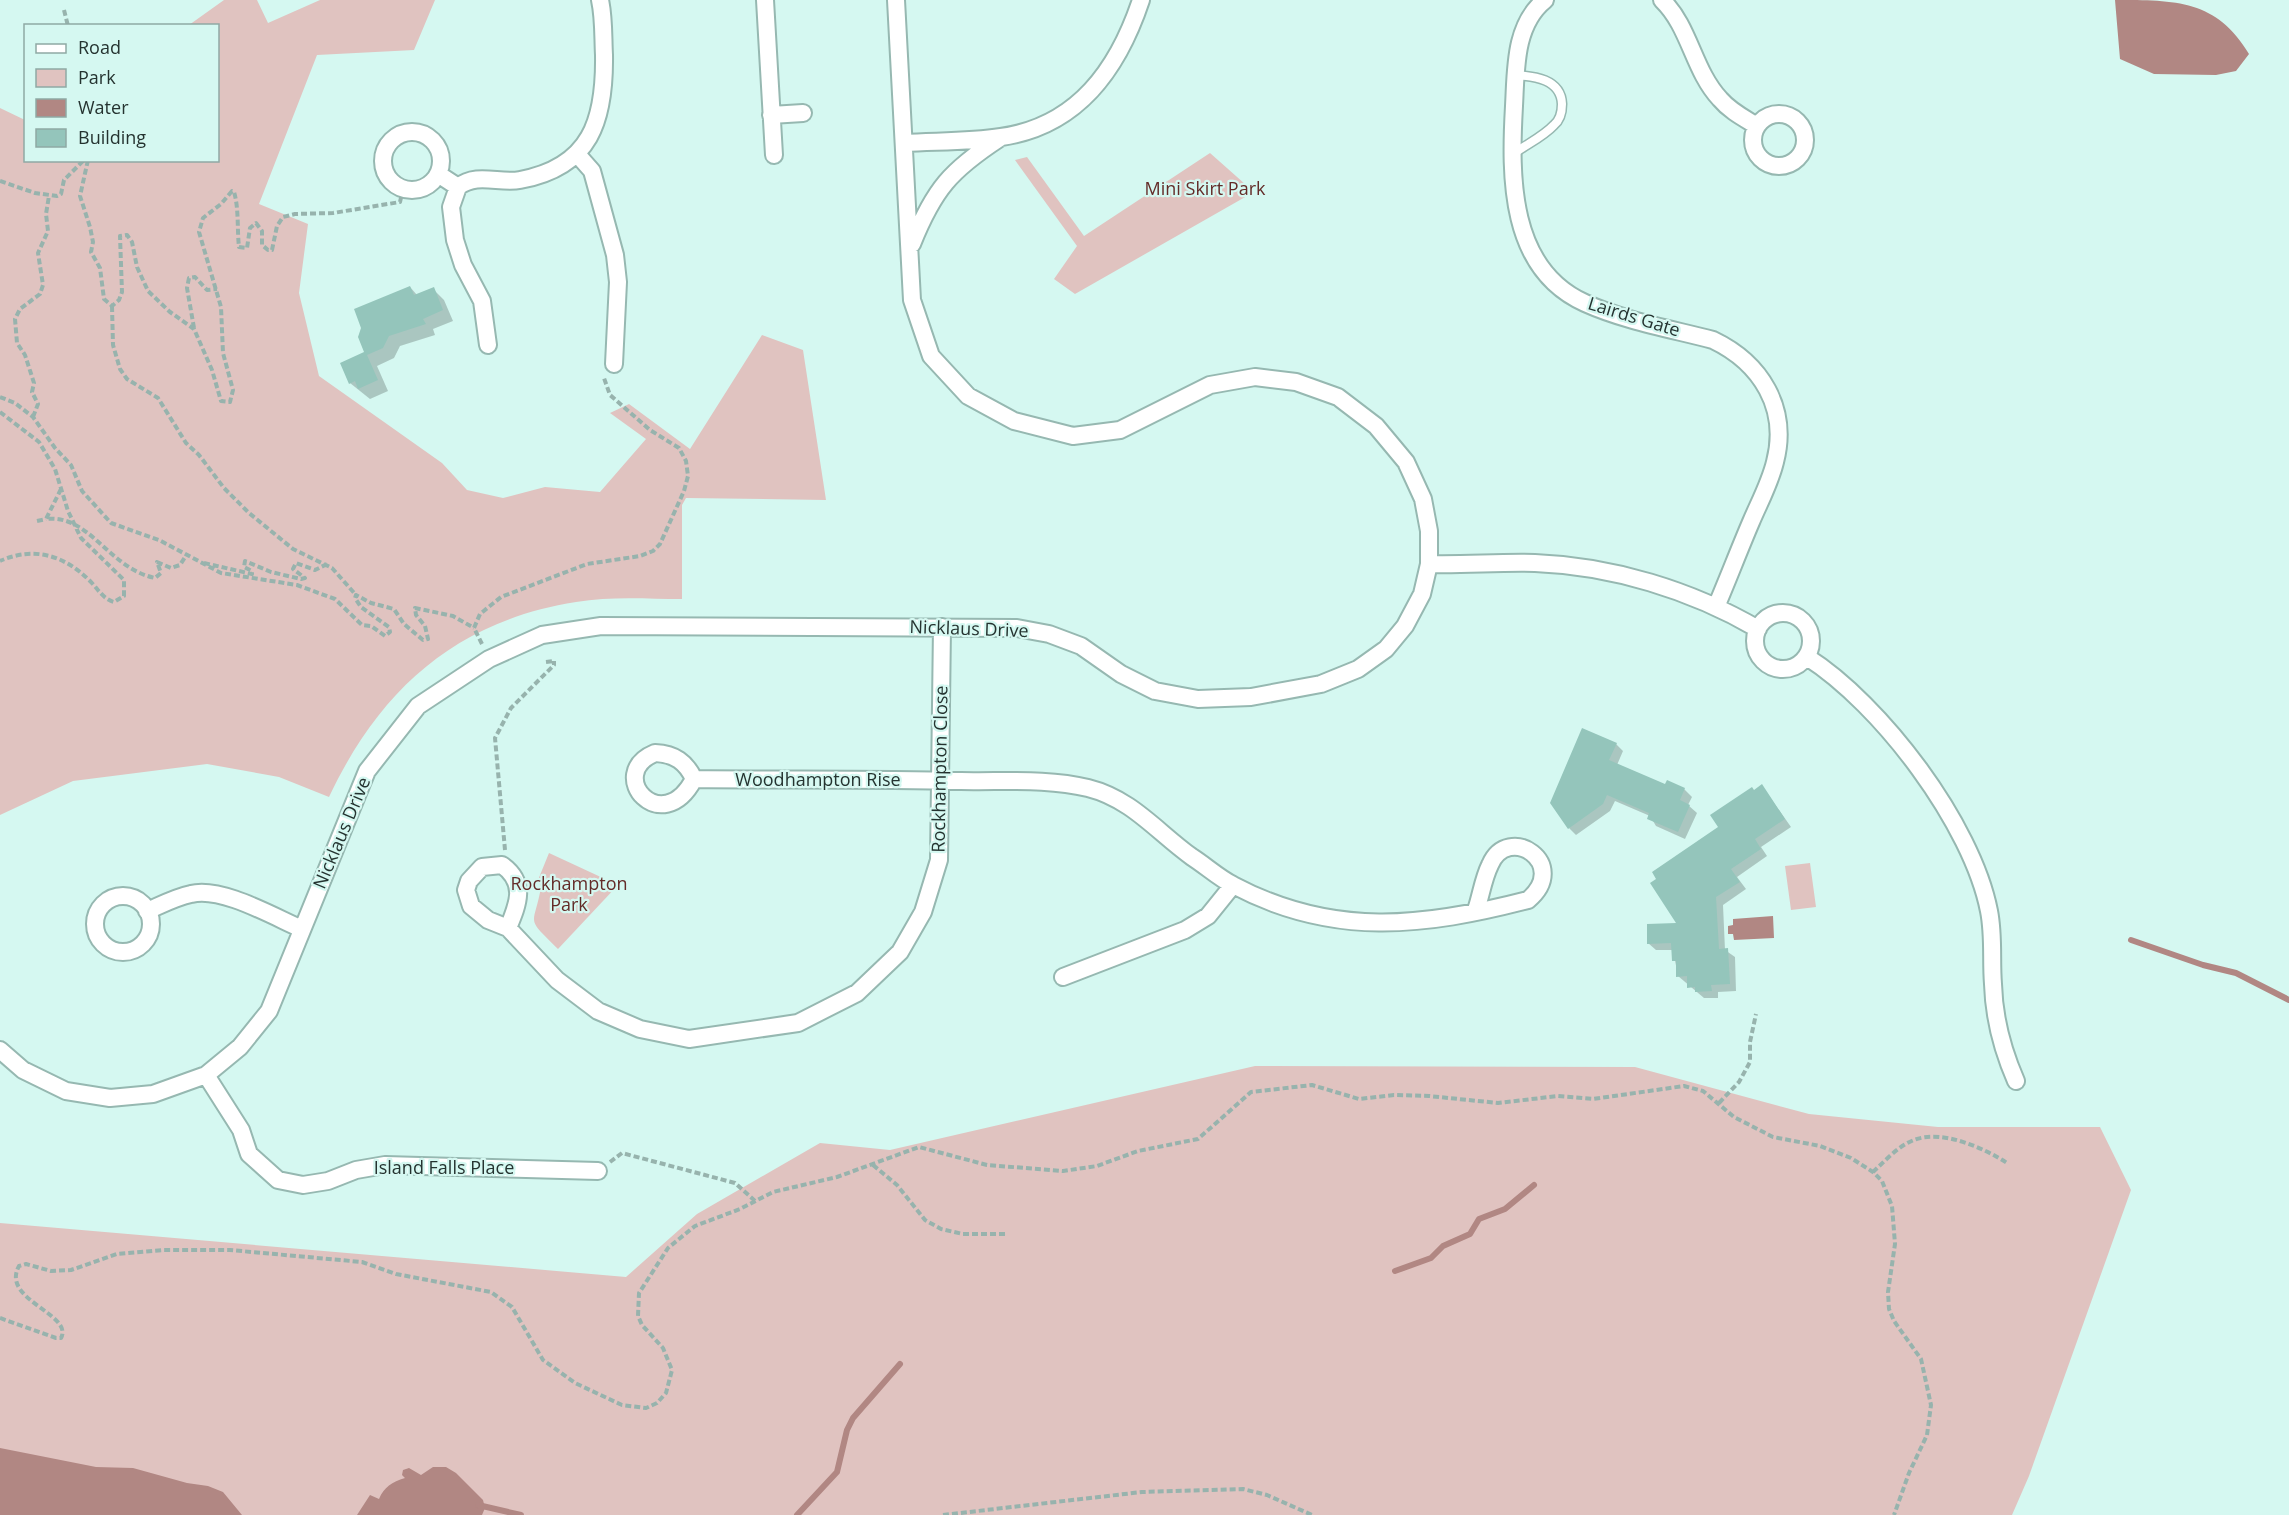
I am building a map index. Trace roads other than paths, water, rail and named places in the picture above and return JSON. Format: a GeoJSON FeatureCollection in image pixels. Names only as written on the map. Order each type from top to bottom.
{"type":"FeatureCollection","features":[{"type":"Feature","properties":{"kind":"street"},"geometry":{"type":"LineString","coordinates":[[488,345],[482,301],[463,265],[455,240],[451,207],[458,187],[473,179],[518,181],[567,164],[578,154],[595,123],[604,90],[600,0]]}},
{"type":"Feature","properties":{"kind":"street"},"geometry":{"type":"LineString","coordinates":[[765,0],[774,155]]}},
{"type":"Feature","properties":{"kind":"street","name":"Nicklaus Drive"},"geometry":{"type":"LineString","coordinates":[[0,1050],[23,1070],[66,1091],[110,1098],[153,1094],[206,1075],[240,1047],[269,1011],[367,771],[418,706],[489,659],[542,636],[601,626],[1017,628],[1048,634],[1081,646],[1121,674],[1155,691],[1198,699],[1251,697],[1321,684],[1358,669],[1386,649],[1405,626],[1422,594],[1429,564],[1429,531],[1423,499],[1406,462],[1376,426],[1338,397],[1296,382],[1255,377],[1210,385],[1120,430],[1073,436],[1014,421],[968,396],[931,356],[912,300],[896,0]]}},
{"type":"Feature","properties":{"kind":"street"},"geometry":{"type":"LineString","coordinates":[[904,143],[1001,137],[1036,128],[1065,112],[1092,90],[1114,64],[1129,36],[1141,0]]}},
{"type":"Feature","properties":{"kind":"street","name":"Lairds Gate"},"geometry":{"type":"LineString","coordinates":[[1545,0],[1529,19],[1520,41],[1515,75],[1511,155],[1522,231],[1533,255],[1550,278],[1567,292],[1602,310],[1713,340],[1731,348],[1746,360],[1767,387],[1779,425],[1775,465],[1716,607]]}},
{"type":"Feature","properties":{"kind":"street"},"geometry":{"type":"LineString","coordinates":[[1662,0],[1681,25],[1699,68],[1712,89],[1729,108],[1757,126]]}},
{"type":"Feature","properties":{"kind":"street"},"geometry":{"type":"LineString","coordinates":[[771,115],[804,113]]}},
{"type":"Feature","properties":{"kind":"street"},"geometry":{"type":"LineString","coordinates":[[417,132],[428,136],[440,153],[438,174],[424,188],[403,189],[394,183],[384,165],[384,154],[396,136],[417,132]]}},
{"type":"Feature","properties":{"kind":"street","name":"Nicklaus Drive"},"geometry":{"type":"LineString","coordinates":[[909,251],[930,201],[942,184],[967,160],[1001,137]]}},
{"type":"Feature","properties":{"kind":"street"},"geometry":{"type":"LineString","coordinates":[[578,154],[592,171],[615,255],[618,282],[609,368]]}},
{"type":"Feature","properties":{"kind":"street"},"geometry":{"type":"LineString","coordinates":[[438,174],[458,187]]}},
{"type":"Feature","properties":{"kind":"street"},"geometry":{"type":"LineString","coordinates":[[1429,564],[1535,563],[1602,570],[1669,589],[1716,607],[1758,629]]}},
{"type":"Feature","properties":{"kind":"street"},"geometry":{"type":"LineString","coordinates":[[1782,613],[1797,616],[1808,627],[1812,642],[1807,657],[1797,666],[1783,670],[1769,666],[1759,656],[1755,643],[1758,629],[1768,617],[1782,613]]}},
{"type":"Feature","properties":{"kind":"street","name":"Rockhampton Close"},"geometry":{"type":"LineString","coordinates":[[508,928],[557,980],[598,1011],[640,1029],[689,1039],[798,1023],[857,993],[900,952],[923,912],[939,860],[942,627]]}},
{"type":"Feature","properties":{"kind":"street"},"geometry":{"type":"LineString","coordinates":[[1807,657],[1829,673],[1879,719],[1932,788],[1959,834],[1978,873],[1987,902],[1992,933],[1993,984],[1998,1030],[2003,1053],[2016,1080]]}},
{"type":"Feature","properties":{"kind":"street","name":"Woodhampton Rise"},"geometry":{"type":"LineString","coordinates":[[694,779],[1062,783],[1113,797],[1132,807],[1188,854],[1233,885],[1286,907],[1328,918],[1371,924],[1413,923],[1528,900],[1537,892],[1542,882],[1543,868],[1538,857],[1526,849],[1512,846],[1500,852],[1490,864],[1476,910]]}},
{"type":"Feature","properties":{"kind":"street"},"geometry":{"type":"LineString","coordinates":[[1063,977],[1185,930],[1208,916],[1233,885]]}},
{"type":"Feature","properties":{"kind":"street"},"geometry":{"type":"LineString","coordinates":[[147,911],[190,894],[203,892],[224,896],[302,929]]}},
{"type":"Feature","properties":{"kind":"street","name":"Island Falls Place"},"geometry":{"type":"LineString","coordinates":[[206,1075],[241,1130],[249,1154],[278,1180],[303,1185],[328,1181],[356,1170],[385,1165],[598,1170]]}},
{"type":"Feature","properties":{"kind":"lane"},"geometry":{"type":"LineString","coordinates":[[1511,155],[1555,124],[1562,106],[1561,95],[1549,83],[1535,76],[1515,75]]}},
{"type":"Feature","properties":{"kind":"water"},"geometry":{"type":"Polygon","coordinates":[[[2115,0],[2176,3],[2209,13],[2237,36],[2249,54],[2236,71],[2216,75],[2154,74],[2120,59],[2115,0]]]}},
{"type":"Feature","properties":{"kind":"water"},"geometry":{"type":"Polygon","coordinates":[[[1773,916],[1774,938],[1734,940],[1733,934],[1728,934],[1728,926],[1733,925],[1733,919],[1773,916]]]}},
{"type":"Feature","properties":{"kind":"water"},"geometry":{"type":"Polygon","coordinates":[[[0,1448],[96,1467],[133,1468],[187,1483],[208,1486],[223,1492],[242,1515],[0,1515],[0,1448]]]}},
{"type":"Feature","properties":{"kind":"water"},"geometry":{"type":"Polygon","coordinates":[[[433,1467],[446,1467],[456,1473],[483,1500],[485,1508],[482,1515],[357,1515],[370,1495],[379,1499],[389,1486],[405,1478],[402,1475],[403,1470],[409,1468],[421,1475],[433,1467]]]}},
{"type":"Feature","properties":{"kind":"waterway"},"geometry":{"type":"LineString","coordinates":[[2131,940],[2203,965],[2236,973],[2289,1000]]}},
{"type":"Feature","properties":{"kind":"waterway"},"geometry":{"type":"LineString","coordinates":[[1395,1271],[1431,1258],[1443,1246],[1470,1234],[1479,1219],[1505,1209],[1534,1185]]}},
{"type":"Feature","properties":{"kind":"waterway"},"geometry":{"type":"LineString","coordinates":[[797,1515],[837,1472],[847,1430],[853,1418],[900,1364]]}},
{"type":"Feature","properties":{"kind":"waterway"},"geometry":{"type":"LineString","coordinates":[[478,1505],[521,1515]]}},
{"type":"Feature","properties":{"kind":"park label","name":"Mini Skirt Park"},"geometry":{"type":"Point","coordinates":[1205,189]}},
{"type":"Feature","properties":{"kind":"park label","name":"Rockhampton Park"},"geometry":{"type":"Point","coordinates":[569,894]}}]}
